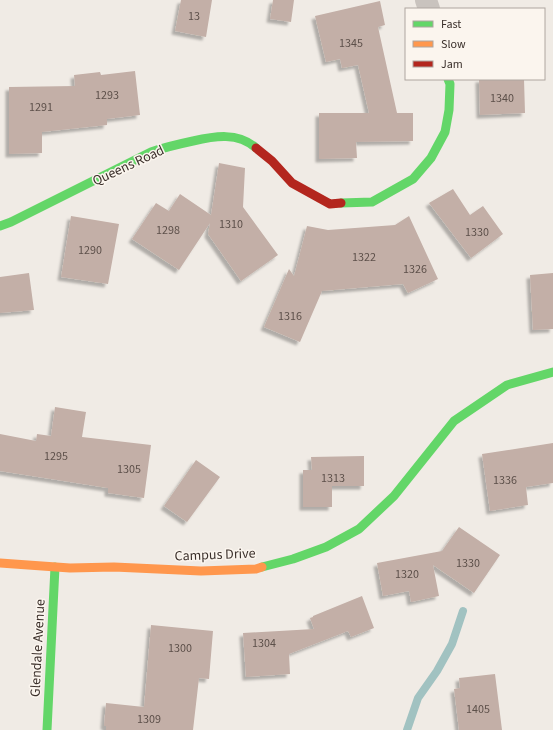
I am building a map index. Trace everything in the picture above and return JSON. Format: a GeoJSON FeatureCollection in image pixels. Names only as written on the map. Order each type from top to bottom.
{"type":"FeatureCollection","features":[{"type":"Feature","properties":{"kind":"street","name":"Queens Road"},"geometry":{"type":"LineString","coordinates":[[0,226],[11,222],[151,152],[171,145],[217,136],[235,137],[251,143],[272,161],[292,183],[330,204],[372,202],[413,179],[431,158],[445,132],[449,110],[450,84],[448,80]]}},
{"type":"Feature","properties":{"kind":"street","name":"Campus Drive"},"geometry":{"type":"LineString","coordinates":[[0,563],[70,568],[114,567],[201,571],[256,569],[293,559],[326,547],[359,529],[394,496],[454,421],[507,385],[553,372]]}},
{"type":"Feature","properties":{"kind":"street","name":"Glendale Avenue"},"geometry":{"type":"LineString","coordinates":[[46,730],[55,567]]}},
{"type":"Feature","properties":{"kind":"building"},"geometry":{"type":"Polygon","coordinates":[[[181,0],[212,0],[206,37],[175,31],[181,0]]]}},
{"type":"Feature","properties":{"kind":"building"},"geometry":{"type":"Polygon","coordinates":[[[273,0],[294,0],[291,22],[270,19],[273,0]]]}},
{"type":"Feature","properties":{"kind":"building"},"geometry":{"type":"Polygon","coordinates":[[[380,1],[385,25],[378,27],[397,113],[413,113],[413,141],[356,142],[357,158],[319,159],[319,113],[369,113],[358,65],[342,68],[340,59],[326,62],[315,16],[380,1]]]}},
{"type":"Feature","properties":{"kind":"building"},"geometry":{"type":"Polygon","coordinates":[[[135,71],[140,115],[107,119],[107,125],[42,132],[42,153],[9,154],[9,87],[75,86],[74,75],[100,72],[101,75],[135,71]]]}},
{"type":"Feature","properties":{"kind":"building"},"geometry":{"type":"Polygon","coordinates":[[[479,80],[524,80],[525,113],[480,115],[479,80]]]}},
{"type":"Feature","properties":{"kind":"building"},"geometry":{"type":"Polygon","coordinates":[[[219,163],[245,168],[243,207],[278,255],[241,281],[208,234],[210,223],[179,270],[132,239],[156,203],[169,211],[180,194],[211,215],[219,163]]]}},
{"type":"Feature","properties":{"kind":"building"},"geometry":{"type":"Polygon","coordinates":[[[453,189],[470,215],[483,206],[503,234],[471,258],[429,203],[453,189]]]}},
{"type":"Feature","properties":{"kind":"building"},"geometry":{"type":"Polygon","coordinates":[[[71,216],[119,224],[108,284],[61,277],[71,216]]]}},
{"type":"Feature","properties":{"kind":"building"},"geometry":{"type":"Polygon","coordinates":[[[409,216],[438,279],[408,293],[403,284],[322,291],[300,342],[264,327],[289,269],[294,276],[307,226],[328,230],[395,225],[409,216]]]}},
{"type":"Feature","properties":{"kind":"building"},"geometry":{"type":"Polygon","coordinates":[[[29,273],[34,310],[0,313],[0,277],[29,273]]]}},
{"type":"Feature","properties":{"kind":"building"},"geometry":{"type":"Polygon","coordinates":[[[553,273],[553,329],[533,330],[530,275],[553,273]]]}},
{"type":"Feature","properties":{"kind":"building"},"geometry":{"type":"Polygon","coordinates":[[[55,407],[86,412],[82,437],[151,445],[144,498],[108,493],[108,488],[0,471],[0,434],[36,441],[37,434],[51,436],[55,407]]]}},
{"type":"Feature","properties":{"kind":"building"},"geometry":{"type":"Polygon","coordinates":[[[553,443],[553,483],[526,487],[528,505],[490,511],[482,454],[553,443]]]}},
{"type":"Feature","properties":{"kind":"building"},"geometry":{"type":"Polygon","coordinates":[[[364,456],[364,486],[332,486],[332,507],[303,507],[303,470],[312,470],[311,457],[364,456]]]}},
{"type":"Feature","properties":{"kind":"building"},"geometry":{"type":"Polygon","coordinates":[[[196,460],[220,477],[187,522],[164,506],[196,460]]]}},
{"type":"Feature","properties":{"kind":"building"},"geometry":{"type":"Polygon","coordinates":[[[459,527],[500,555],[474,593],[433,565],[439,596],[411,602],[409,591],[383,596],[377,563],[442,551],[459,527]]]}},
{"type":"Feature","properties":{"kind":"building"},"geometry":{"type":"Polygon","coordinates":[[[362,596],[374,628],[351,637],[348,631],[289,654],[290,674],[246,677],[243,633],[314,629],[310,618],[362,596]]]}},
{"type":"Feature","properties":{"kind":"building"},"geometry":{"type":"Polygon","coordinates":[[[151,625],[213,631],[209,679],[199,678],[193,730],[106,730],[106,726],[104,726],[106,703],[144,707],[151,625]]]}},
{"type":"Feature","properties":{"kind":"building"},"geometry":{"type":"Polygon","coordinates":[[[495,674],[502,730],[459,730],[454,689],[460,688],[459,678],[495,674]]]}},
{"type":"Feature","properties":{"kind":"waterway"},"geometry":{"type":"LineString","coordinates":[[407,730],[418,698],[437,671],[452,644],[463,611]]}},
{"type":"Feature","properties":{"kind":"traffic: fast"},"geometry":{"type":"LineString","coordinates":[[341,203],[372,202],[413,179],[431,158],[445,132],[449,110],[450,84],[448,80]]}},
{"type":"Feature","properties":{"kind":"traffic: fast"},"geometry":{"type":"LineString","coordinates":[[0,226],[11,222],[151,152],[177,144],[201,139],[234,137],[242,139],[256,148]]}},
{"type":"Feature","properties":{"kind":"traffic: fast"},"geometry":{"type":"LineString","coordinates":[[262,567],[293,559],[326,547],[359,529],[394,496],[454,421],[507,385],[553,372]]}},
{"type":"Feature","properties":{"kind":"traffic: fast"},"geometry":{"type":"LineString","coordinates":[[47,730],[55,567]]}},
{"type":"Feature","properties":{"kind":"traffic: slow"},"geometry":{"type":"LineString","coordinates":[[0,563],[70,568],[114,567],[201,571],[256,569],[262,567]]}},
{"type":"Feature","properties":{"kind":"traffic: jam"},"geometry":{"type":"LineString","coordinates":[[256,148],[272,161],[292,183],[330,204],[341,203]]}}]}
